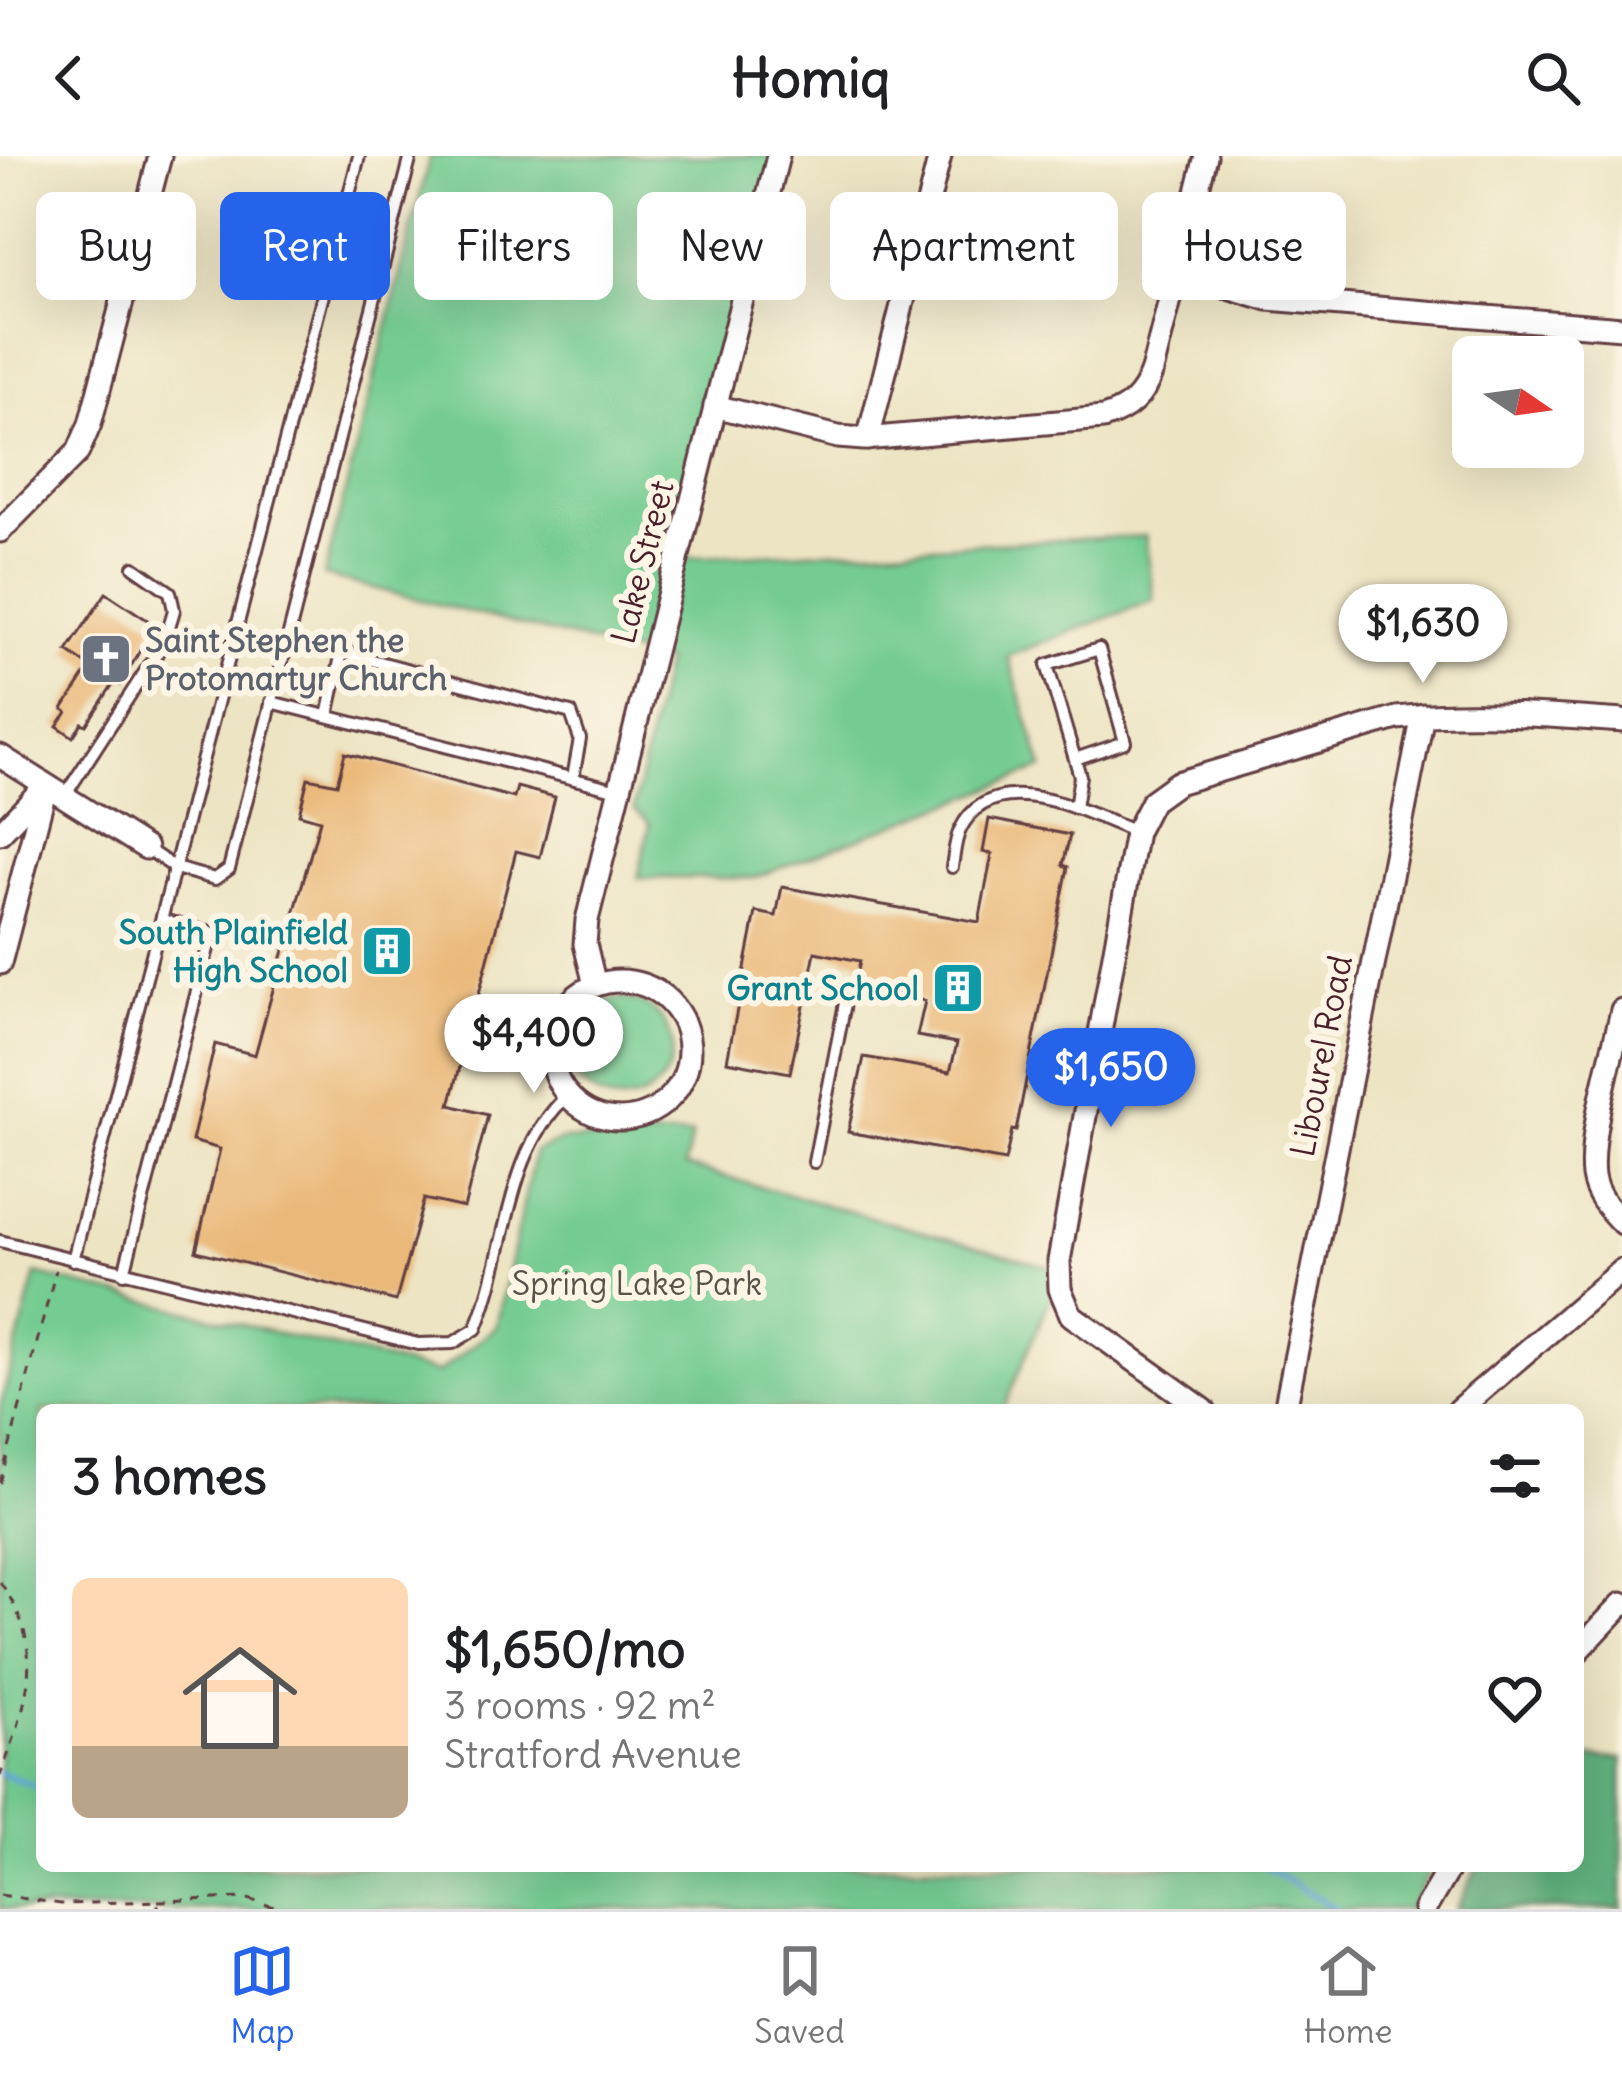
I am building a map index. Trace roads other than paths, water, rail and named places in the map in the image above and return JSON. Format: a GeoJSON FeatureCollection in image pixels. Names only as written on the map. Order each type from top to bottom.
{"type":"FeatureCollection","features":[{"type":"Feature","properties":{"kind":"street"},"geometry":{"type":"LineString","coordinates":[[0,531],[77,452],[90,424],[160,156]]}},
{"type":"Feature","properties":{"kind":"street","name":"Lake Street"},"geometry":{"type":"LineString","coordinates":[[595,985],[585,932],[778,156]]}},
{"type":"Feature","properties":{"kind":"street"},"geometry":{"type":"LineString","coordinates":[[868,439],[940,156]]}},
{"type":"Feature","properties":{"kind":"street"},"geometry":{"type":"LineString","coordinates":[[1197,192],[1206,156]]}},
{"type":"Feature","properties":{"kind":"street"},"geometry":{"type":"LineString","coordinates":[[715,406],[868,439],[1102,418],[1136,401],[1153,371],[1170,300]]}},
{"type":"Feature","properties":{"kind":"street"},"geometry":{"type":"LineString","coordinates":[[1280,300],[1622,328]]}},
{"type":"Feature","properties":{"kind":"street","name":"Libourel Road"},"geometry":{"type":"LineString","coordinates":[[1286,1404],[1423,715]]}},
{"type":"Feature","properties":{"kind":"street"},"geometry":{"type":"LineString","coordinates":[[1196,1404],[1071,1315],[1060,1289],[1059,1262],[1136,832],[1152,801],[1177,783],[1397,718],[1532,715],[1622,721]]}},
{"type":"Feature","properties":{"kind":"street"},"geometry":{"type":"LineString","coordinates":[[0,756],[146,848]]}},
{"type":"Feature","properties":{"kind":"street"},"geometry":{"type":"LineString","coordinates":[[0,833],[55,791]]}},
{"type":"Feature","properties":{"kind":"street"},"geometry":{"type":"LineString","coordinates":[[0,963],[55,791]]}},
{"type":"Feature","properties":{"kind":"street"},"geometry":{"type":"LineString","coordinates":[[614,981],[644,985],[669,1001],[685,1026],[689,1056],[680,1084],[659,1107],[642,1115],[604,1117],[586,1110],[568,1095],[552,1064],[555,1026],[578,994],[595,985],[614,981]]}},
{"type":"Feature","properties":{"kind":"street"},"geometry":{"type":"LineString","coordinates":[[1622,1010],[1594,1148],[1593,1176],[1600,1197],[1622,1223]]}},
{"type":"Feature","properties":{"kind":"street"},"geometry":{"type":"LineString","coordinates":[[1465,1404],[1622,1270]]}},
{"type":"Feature","properties":{"kind":"street"},"geometry":{"type":"LineString","coordinates":[[1584,1645],[1622,1604]]}},
{"type":"Feature","properties":{"kind":"street"},"geometry":{"type":"LineString","coordinates":[[1425,1909],[1447,1872]]}},
{"type":"Feature","properties":{"kind":"lane"},"geometry":{"type":"LineString","coordinates":[[66,1258],[163,920],[358,156]]}},
{"type":"Feature","properties":{"kind":"lane"},"geometry":{"type":"LineString","coordinates":[[146,848],[176,868],[214,879],[229,869],[412,156]]}},
{"type":"Feature","properties":{"kind":"lane"},"geometry":{"type":"LineString","coordinates":[[55,791],[165,641],[173,610],[170,592],[134,567]]}},
{"type":"Feature","properties":{"kind":"lane"},"geometry":{"type":"LineString","coordinates":[[1075,759],[1125,742],[1099,649],[1047,665],[1080,776],[1075,808]]}},
{"type":"Feature","properties":{"kind":"lane"},"geometry":{"type":"LineString","coordinates":[[328,716],[342,652],[571,713],[580,739],[573,778]]}},
{"type":"Feature","properties":{"kind":"lane"},"geometry":{"type":"LineString","coordinates":[[271,702],[618,790]]}},
{"type":"Feature","properties":{"kind":"lane"},"geometry":{"type":"LineString","coordinates":[[952,867],[959,831],[982,802],[1009,794],[1075,808],[1136,832]]}},
{"type":"Feature","properties":{"kind":"lane"},"geometry":{"type":"LineString","coordinates":[[124,1273],[212,933],[163,920]]}},
{"type":"Feature","properties":{"kind":"lane"},"geometry":{"type":"LineString","coordinates":[[814,1162],[847,993]]}},
{"type":"Feature","properties":{"kind":"lane"},"geometry":{"type":"LineString","coordinates":[[0,1241],[418,1344],[453,1343],[476,1329],[527,1150],[552,1109],[568,1095]]}},
{"type":"Feature","properties":{"kind":"waterway"},"geometry":{"type":"LineString","coordinates":[[0,1773],[36,1787]]}},
{"type":"Feature","properties":{"kind":"waterway"},"geometry":{"type":"LineString","coordinates":[[1273,1872],[1337,1909]]}},
{"type":"Feature","properties":{"kind":"place","name":"Saint Stephen the Protomartyr Church"},"geometry":{"type":"Point","coordinates":[106,659]}},
{"type":"Feature","properties":{"kind":"place","name":"South Plainfield High School"},"geometry":{"type":"Point","coordinates":[387,951]}},
{"type":"Feature","properties":{"kind":"place","name":"Grant School"},"geometry":{"type":"Point","coordinates":[958,988]}},
{"type":"Feature","properties":{"kind":"park label","name":"Spring Lake Park"},"geometry":{"type":"Point","coordinates":[637,1283]}}]}
